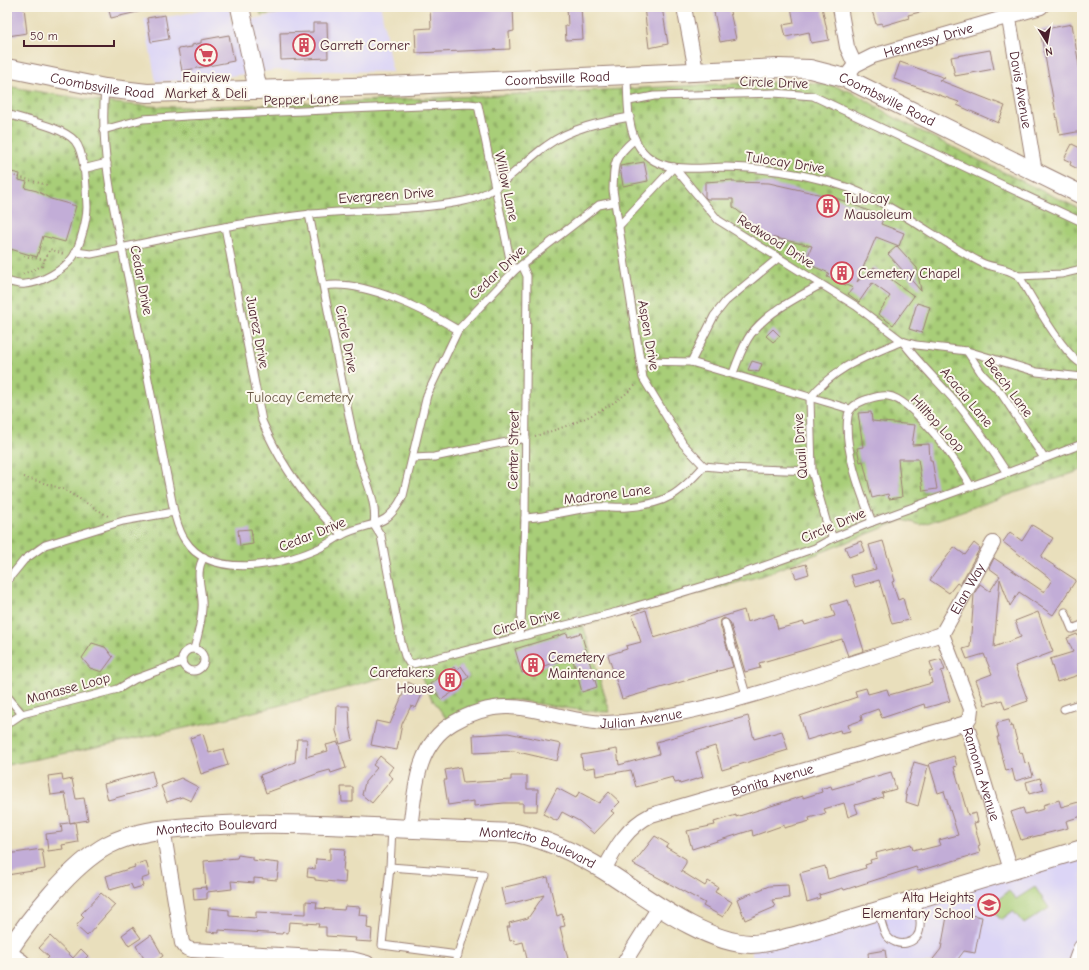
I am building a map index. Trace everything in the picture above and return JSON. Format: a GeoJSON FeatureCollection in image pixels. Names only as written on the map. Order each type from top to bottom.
{"type":"FeatureCollection","features":[{"type":"Feature","properties":{"kind":"street"},"geometry":{"type":"LineString","coordinates":[[240,7],[258,90]]}},
{"type":"Feature","properties":{"kind":"street"},"geometry":{"type":"LineString","coordinates":[[684,7],[696,72]]}},
{"type":"Feature","properties":{"kind":"street"},"geometry":{"type":"LineString","coordinates":[[840,7],[850,71]]}},
{"type":"Feature","properties":{"kind":"street","name":"Hennessy Drive"},"geometry":{"type":"LineString","coordinates":[[850,71],[873,56],[1008,12],[1041,7]]}},
{"type":"Feature","properties":{"kind":"street","name":"Davis Avenue"},"geometry":{"type":"LineString","coordinates":[[1008,12],[1035,172]]}},
{"type":"Feature","properties":{"kind":"street","name":"Coombsville Road"},"geometry":{"type":"LineString","coordinates":[[7,68],[105,88],[147,93],[553,80],[627,74],[778,68],[850,71],[1035,172],[1082,195]]}},
{"type":"Feature","properties":{"kind":"street","name":"Elan Way"},"geometry":{"type":"LineString","coordinates":[[942,634],[992,543]]}},
{"type":"Feature","properties":{"kind":"street","name":"Julian Avenue"},"geometry":{"type":"LineString","coordinates":[[410,829],[415,784],[421,761],[431,742],[452,724],[472,713],[495,707],[519,707],[587,721],[623,723],[682,713],[747,698],[942,634]]}},
{"type":"Feature","properties":{"kind":"street","name":"Ramona Avenue"},"geometry":{"type":"LineString","coordinates":[[942,634],[971,709],[970,717],[966,723],[1011,870]]}},
{"type":"Feature","properties":{"kind":"street","name":"Bonita Avenue"},"geometry":{"type":"LineString","coordinates":[[604,870],[614,850],[631,828],[651,815],[966,723]]}},
{"type":"Feature","properties":{"kind":"street","name":"Montecito Boulevard"},"geometry":{"type":"LineString","coordinates":[[7,953],[40,908],[63,883],[90,858],[108,846],[132,836],[163,829],[229,824],[289,824],[516,833],[540,839],[604,870],[659,907],[693,927],[725,939],[751,944],[774,941],[1082,849]]}},
{"type":"Feature","properties":{"kind":"street"},"geometry":{"type":"LineString","coordinates":[[163,829],[182,943],[186,948],[192,950],[352,959],[367,963]]}},
{"type":"Feature","properties":{"kind":"street"},"geometry":{"type":"LineString","coordinates":[[624,963],[659,907]]}},
{"type":"Feature","properties":{"kind":"street"},"geometry":{"type":"LineString","coordinates":[[1076,963],[1082,949]]}},
{"type":"Feature","properties":{"kind":"street"},"geometry":{"type":"LineString","coordinates":[[7,953],[21,963]]}},
{"type":"Feature","properties":{"kind":"lane","name":"Tulocay Drive"},"geometry":{"type":"LineString","coordinates":[[627,74],[630,117],[635,139],[641,149],[650,158],[659,163],[674,167],[755,168],[802,175],[848,188],[904,214],[982,262],[1007,270],[1018,276]]}},
{"type":"Feature","properties":{"kind":"lane","name":"Cedar Drive"},"geometry":{"type":"LineString","coordinates":[[105,88],[103,130],[107,163],[122,248],[174,512],[185,540],[204,557],[234,565],[274,563],[315,550],[342,535],[374,525],[389,518],[396,510],[403,496],[428,395],[458,330],[515,270],[599,205],[614,202]]}},
{"type":"Feature","properties":{"kind":"lane","name":"Circle Drive"},"geometry":{"type":"LineString","coordinates":[[629,101],[654,96],[774,93],[813,96],[1082,222]]}},
{"type":"Feature","properties":{"kind":"lane","name":"Pepper Lane"},"geometry":{"type":"LineString","coordinates":[[103,130],[143,119],[187,116],[469,104],[478,105]]}},
{"type":"Feature","properties":{"kind":"lane","name":"Willow Lane"},"geometry":{"type":"LineString","coordinates":[[478,105],[494,189],[511,264],[515,270]]}},
{"type":"Feature","properties":{"kind":"lane"},"geometry":{"type":"LineString","coordinates":[[7,114],[67,134],[77,145],[83,169],[87,214],[74,255],[68,262],[43,279],[26,284],[16,284],[7,281]]}},
{"type":"Feature","properties":{"kind":"lane","name":"Evergreen Drive"},"geometry":{"type":"LineString","coordinates":[[74,255],[91,254],[122,248],[180,234],[309,214],[359,209],[398,210],[466,201],[494,189],[546,146],[566,133],[594,124],[630,117]]}},
{"type":"Feature","properties":{"kind":"lane","name":"Aspen Drive"},"geometry":{"type":"LineString","coordinates":[[635,139],[620,152],[616,161],[613,190],[644,378],[682,444],[704,466]]}},
{"type":"Feature","properties":{"kind":"lane"},"geometry":{"type":"LineString","coordinates":[[83,169],[107,163]]}},
{"type":"Feature","properties":{"kind":"lane"},"geometry":{"type":"LineString","coordinates":[[618,227],[674,167]]}},
{"type":"Feature","properties":{"kind":"lane","name":"Redwood Drive"},"geometry":{"type":"LineString","coordinates":[[674,167],[718,220],[820,285],[856,306],[902,341],[916,345],[967,351],[1037,372],[1082,377]]}},
{"type":"Feature","properties":{"kind":"lane","name":"Circle Drive"},"geometry":{"type":"LineString","coordinates":[[309,214],[357,452],[374,505],[376,515],[374,525],[382,536],[401,642],[408,663],[413,664],[617,612],[724,580],[815,548],[833,538],[872,522],[1008,474],[1044,458],[1082,444]]}},
{"type":"Feature","properties":{"kind":"lane","name":"Juarez Drive"},"geometry":{"type":"LineString","coordinates":[[225,227],[262,421],[272,445],[288,473],[322,516],[342,535]]}},
{"type":"Feature","properties":{"kind":"lane"},"geometry":{"type":"LineString","coordinates":[[691,362],[714,316],[726,301],[777,258]]}},
{"type":"Feature","properties":{"kind":"lane","name":"Center Street"},"geometry":{"type":"LineString","coordinates":[[518,637],[521,625],[526,438],[527,276],[522,265]]}},
{"type":"Feature","properties":{"kind":"lane"},"geometry":{"type":"LineString","coordinates":[[1018,276],[1061,274],[1082,269]]}},
{"type":"Feature","properties":{"kind":"lane"},"geometry":{"type":"LineString","coordinates":[[1018,276],[1075,361],[1082,364]]}},
{"type":"Feature","properties":{"kind":"lane"},"geometry":{"type":"LineString","coordinates":[[324,286],[339,285],[361,288],[403,302],[432,314],[458,330]]}},
{"type":"Feature","properties":{"kind":"lane"},"geometry":{"type":"LineString","coordinates":[[733,373],[750,336],[758,326],[791,301],[820,285]]}},
{"type":"Feature","properties":{"kind":"lane"},"geometry":{"type":"LineString","coordinates":[[810,398],[822,383],[845,366],[902,341]]}},
{"type":"Feature","properties":{"kind":"lane","name":"Acacia Lane"},"geometry":{"type":"LineString","coordinates":[[902,341],[915,358],[961,408],[1008,474]]}},
{"type":"Feature","properties":{"kind":"lane","name":"Beech Lane"},"geometry":{"type":"LineString","coordinates":[[967,351],[982,374],[1001,393],[1044,458]]}},
{"type":"Feature","properties":{"kind":"lane"},"geometry":{"type":"LineString","coordinates":[[641,361],[691,362],[733,373],[810,398],[850,409],[848,415],[851,458],[862,496],[872,522]]}},
{"type":"Feature","properties":{"kind":"lane","name":"Hilltop Loop"},"geometry":{"type":"LineString","coordinates":[[850,409],[859,402],[876,397],[889,396],[900,400],[946,447],[971,487]]}},
{"type":"Feature","properties":{"kind":"lane","name":"Quail Drive"},"geometry":{"type":"LineString","coordinates":[[810,398],[812,471],[827,524],[833,538]]}},
{"type":"Feature","properties":{"kind":"lane"},"geometry":{"type":"LineString","coordinates":[[413,458],[434,457],[526,438]]}},
{"type":"Feature","properties":{"kind":"lane"},"geometry":{"type":"LineString","coordinates":[[704,466],[740,469],[812,471]]}},
{"type":"Feature","properties":{"kind":"lane","name":"Madrone Lane"},"geometry":{"type":"LineString","coordinates":[[525,518],[541,517],[605,506],[627,507],[663,500],[685,488],[704,466]]}},
{"type":"Feature","properties":{"kind":"lane"},"geometry":{"type":"LineString","coordinates":[[7,581],[24,560],[45,545],[117,523],[174,512]]}},
{"type":"Feature","properties":{"kind":"lane"},"geometry":{"type":"LineString","coordinates":[[194,649],[201,654],[203,659],[200,669],[190,671],[185,668],[182,658],[194,649],[200,628],[202,609],[198,570],[204,557]]}},
{"type":"Feature","properties":{"kind":"lane"},"geometry":{"type":"LineString","coordinates":[[1065,612],[1072,629],[1082,626]]}},
{"type":"Feature","properties":{"kind":"lane"},"geometry":{"type":"LineString","coordinates":[[725,623],[747,698]]}},
{"type":"Feature","properties":{"kind":"lane","name":"Manasse Loop"},"geometry":{"type":"LineString","coordinates":[[7,724],[22,714],[118,689],[135,679],[182,662]]}},
{"type":"Feature","properties":{"kind":"lane"},"geometry":{"type":"LineString","coordinates":[[7,696],[22,714]]}},
{"type":"Feature","properties":{"kind":"lane"},"geometry":{"type":"LineString","coordinates":[[1064,709],[1082,703]]}},
{"type":"Feature","properties":{"kind":"lane"},"geometry":{"type":"LineString","coordinates":[[392,828],[390,867],[382,945],[458,955]]}},
{"type":"Feature","properties":{"kind":"lane"},"geometry":{"type":"LineString","coordinates":[[390,867],[482,874],[455,963]]}},
{"type":"Feature","properties":{"kind":"lane"},"geometry":{"type":"LineString","coordinates":[[878,911],[884,930],[890,939],[908,944],[915,939],[920,928],[916,898]]}},
{"type":"Feature","properties":{"kind":"path"},"geometry":{"type":"LineString","coordinates":[[7,174],[47,186]]}},
{"type":"Feature","properties":{"kind":"path"},"geometry":{"type":"LineString","coordinates":[[10,180],[11,175]]}},
{"type":"Feature","properties":{"kind":"path"},"geometry":{"type":"LineString","coordinates":[[16,284],[23,274],[42,266],[50,249],[74,255]]}},
{"type":"Feature","properties":{"kind":"path"},"geometry":{"type":"LineString","coordinates":[[24,256],[46,260]]}},
{"type":"Feature","properties":{"kind":"path"},"geometry":{"type":"LineString","coordinates":[[526,438],[585,418],[613,402],[644,378]]}},
{"type":"Feature","properties":{"kind":"path"},"geometry":{"type":"LineString","coordinates":[[24,477],[63,489],[102,512],[117,523]]}},
{"type":"Feature","properties":{"kind":"shaded area"},"geometry":{"type":"Polygon","coordinates":[[[220,7],[230,7],[231,23],[316,7],[381,7],[392,72],[277,70],[222,77],[156,82],[144,19],[173,16],[220,7]]]}},
{"type":"Feature","properties":{"kind":"shaded area","name":"Alta Heights Elementary School"},"geometry":{"type":"Polygon","coordinates":[[[1082,849],[1082,949],[1077,963],[753,963],[751,944],[1082,849]]]}},
{"type":"Feature","properties":{"kind":"green space"},"geometry":{"type":"Polygon","coordinates":[[[259,7],[314,7],[261,15],[259,7]]]}},
{"type":"Feature","properties":{"kind":"green space","name":"Tulocay Cemetery"},"geometry":{"type":"Polygon","coordinates":[[[761,82],[825,84],[843,88],[899,120],[1082,210],[1082,470],[921,525],[903,520],[761,576],[583,625],[610,712],[581,710],[503,700],[481,704],[448,721],[430,696],[419,671],[410,669],[310,698],[210,722],[7,765],[7,86],[114,103],[158,107],[180,107],[398,100],[761,82]]]}},
{"type":"Feature","properties":{"kind":"green space"},"geometry":{"type":"Polygon","coordinates":[[[1035,887],[1049,908],[1024,924],[1013,911],[1001,920],[989,906],[1009,891],[1016,899],[1035,887]]]}},
{"type":"Feature","properties":{"kind":"building"},"geometry":{"type":"Polygon","coordinates":[[[9,7],[24,7],[27,33],[8,36],[7,18],[11,18],[9,7]]]}},
{"type":"Feature","properties":{"kind":"building"},"geometry":{"type":"Polygon","coordinates":[[[108,7],[142,7],[142,11],[111,18],[108,7]]]}},
{"type":"Feature","properties":{"kind":"building"},"geometry":{"type":"Polygon","coordinates":[[[430,7],[513,7],[514,31],[509,32],[510,49],[416,53],[415,29],[431,28],[430,7]]]}},
{"type":"Feature","properties":{"kind":"building"},"geometry":{"type":"Polygon","coordinates":[[[567,7],[581,7],[583,39],[566,40],[565,26],[568,26],[567,7]]]}},
{"type":"Feature","properties":{"kind":"building"},"geometry":{"type":"Polygon","coordinates":[[[644,7],[662,7],[668,44],[649,48],[644,7]]]}},
{"type":"Feature","properties":{"kind":"building"},"geometry":{"type":"Polygon","coordinates":[[[713,7],[729,7],[736,39],[720,42],[713,7]]]}},
{"type":"Feature","properties":{"kind":"building"},"geometry":{"type":"Polygon","coordinates":[[[791,7],[822,7],[829,40],[811,43],[809,32],[786,37],[783,25],[794,23],[791,7]]]}},
{"type":"Feature","properties":{"kind":"building"},"geometry":{"type":"Polygon","coordinates":[[[871,7],[927,7],[928,10],[908,15],[909,18],[882,26],[882,23],[876,24],[871,7]]]}},
{"type":"Feature","properties":{"kind":"building"},"geometry":{"type":"Polygon","coordinates":[[[165,15],[169,39],[151,42],[147,18],[165,15]]]}},
{"type":"Feature","properties":{"kind":"building","name":"Garrett Corner"},"geometry":{"type":"Polygon","coordinates":[[[313,23],[327,23],[328,58],[281,60],[280,33],[313,32],[313,23]]]}},
{"type":"Feature","properties":{"kind":"building"},"geometry":{"type":"Polygon","coordinates":[[[1072,24],[1082,83],[1082,131],[1060,135],[1040,30],[1072,24]]]}},
{"type":"Feature","properties":{"kind":"building","name":"Fairview Market & Deli"},"geometry":{"type":"Polygon","coordinates":[[[229,35],[234,61],[182,71],[178,49],[192,47],[192,45],[201,43],[201,40],[229,35]]]}},
{"type":"Feature","properties":{"kind":"building"},"geometry":{"type":"Polygon","coordinates":[[[990,50],[994,69],[955,76],[951,57],[990,50]]]}},
{"type":"Feature","properties":{"kind":"building"},"geometry":{"type":"Polygon","coordinates":[[[900,62],[945,78],[939,80],[1005,106],[998,123],[957,105],[959,102],[894,79],[900,62]]]}},
{"type":"Feature","properties":{"kind":"building"},"geometry":{"type":"Polygon","coordinates":[[[1072,144],[1082,149],[1082,171],[1070,165],[1071,162],[1064,159],[1072,144]]]}},
{"type":"Feature","properties":{"kind":"building"},"geometry":{"type":"Polygon","coordinates":[[[644,162],[648,181],[623,186],[620,166],[644,162]]]}},
{"type":"Feature","properties":{"kind":"building"},"geometry":{"type":"Polygon","coordinates":[[[7,171],[20,174],[19,180],[27,182],[25,188],[37,191],[51,199],[76,206],[65,242],[43,236],[37,257],[7,248],[7,171]]]}},
{"type":"Feature","properties":{"kind":"building"},"geometry":{"type":"Polygon","coordinates":[[[733,180],[733,182],[769,183],[836,198],[884,217],[881,224],[904,233],[899,246],[876,237],[857,282],[874,267],[914,296],[893,325],[878,314],[890,296],[872,283],[859,302],[848,294],[853,288],[827,277],[829,273],[805,263],[812,246],[752,233],[742,224],[747,218],[733,207],[733,199],[707,199],[705,197],[705,182],[733,180]]]}},
{"type":"Feature","properties":{"kind":"building"},"geometry":{"type":"Polygon","coordinates":[[[897,246],[917,268],[921,291],[888,254],[897,246]]]}},
{"type":"Feature","properties":{"kind":"building"},"geometry":{"type":"Polygon","coordinates":[[[917,303],[930,307],[922,333],[909,329],[917,303]]]}},
{"type":"Feature","properties":{"kind":"building"},"geometry":{"type":"Polygon","coordinates":[[[773,329],[780,336],[773,342],[766,336],[773,329]]]}},
{"type":"Feature","properties":{"kind":"building"},"geometry":{"type":"Polygon","coordinates":[[[752,361],[762,364],[759,372],[748,370],[752,361]]]}},
{"type":"Feature","properties":{"kind":"building"},"geometry":{"type":"Polygon","coordinates":[[[871,412],[872,421],[915,425],[912,445],[929,444],[930,460],[932,460],[937,489],[923,491],[918,459],[898,459],[902,497],[889,499],[888,494],[872,498],[863,461],[860,462],[857,448],[863,447],[858,413],[871,412]]]}},
{"type":"Feature","properties":{"kind":"building"},"geometry":{"type":"Polygon","coordinates":[[[1032,525],[1053,538],[1041,557],[1076,580],[1053,615],[1019,592],[1010,606],[1000,579],[994,647],[1021,637],[1015,621],[1038,612],[1053,652],[1015,666],[1028,701],[1005,709],[1002,700],[985,705],[976,680],[992,674],[984,654],[967,659],[963,649],[970,647],[974,594],[980,584],[990,591],[1000,576],[989,568],[994,558],[1044,592],[1052,580],[1003,542],[1010,532],[1022,541],[1032,525]]]}},
{"type":"Feature","properties":{"kind":"building"},"geometry":{"type":"Polygon","coordinates":[[[251,529],[253,544],[240,546],[238,530],[251,529]]]}},
{"type":"Feature","properties":{"kind":"building"},"geometry":{"type":"Polygon","coordinates":[[[861,541],[865,551],[849,557],[845,547],[861,541]]]}},
{"type":"Feature","properties":{"kind":"building"},"geometry":{"type":"Polygon","coordinates":[[[883,541],[895,581],[892,582],[898,600],[903,598],[909,620],[892,624],[879,580],[855,587],[851,575],[876,569],[869,545],[883,541]]]}},
{"type":"Feature","properties":{"kind":"building"},"geometry":{"type":"Polygon","coordinates":[[[974,543],[980,548],[960,585],[957,583],[949,593],[930,580],[954,547],[965,555],[974,543]]]}},
{"type":"Feature","properties":{"kind":"building"},"geometry":{"type":"Polygon","coordinates":[[[806,564],[809,574],[796,578],[792,568],[806,564]]]}},
{"type":"Feature","properties":{"kind":"building"},"geometry":{"type":"Polygon","coordinates":[[[848,600],[864,651],[848,656],[842,639],[759,663],[760,668],[745,672],[730,622],[724,618],[721,620],[720,624],[733,667],[622,699],[608,655],[627,649],[626,646],[641,642],[632,615],[646,610],[654,638],[744,610],[747,622],[774,614],[778,629],[804,622],[805,625],[835,616],[831,605],[848,600]]]}},
{"type":"Feature","properties":{"kind":"building","name":"Cemetery Maintenance"},"geometry":{"type":"Polygon","coordinates":[[[567,633],[568,637],[581,633],[597,687],[582,692],[572,657],[522,673],[515,649],[567,633]]]}},
{"type":"Feature","properties":{"kind":"building"},"geometry":{"type":"Polygon","coordinates":[[[1077,634],[1082,646],[1082,674],[1057,682],[1050,659],[1073,652],[1067,638],[1077,634]]]}},
{"type":"Feature","properties":{"kind":"building"},"geometry":{"type":"Polygon","coordinates":[[[92,643],[105,647],[113,657],[102,672],[90,668],[82,658],[92,643]]]}},
{"type":"Feature","properties":{"kind":"building"},"geometry":{"type":"Polygon","coordinates":[[[941,659],[945,670],[941,671],[950,701],[925,708],[924,704],[882,718],[878,709],[861,715],[862,720],[848,725],[850,731],[841,733],[840,730],[807,740],[800,716],[857,697],[855,691],[866,688],[868,694],[887,689],[889,695],[932,683],[929,672],[933,671],[930,662],[941,659]]]}},
{"type":"Feature","properties":{"kind":"building","name":"Caretaker.s House"},"geometry":{"type":"Polygon","coordinates":[[[461,666],[469,677],[460,683],[462,686],[441,700],[430,684],[454,667],[456,670],[461,666]]]}},
{"type":"Feature","properties":{"kind":"building"},"geometry":{"type":"Polygon","coordinates":[[[408,682],[424,690],[416,708],[411,706],[402,724],[397,750],[371,745],[376,721],[390,724],[408,682]]]}},
{"type":"Feature","properties":{"kind":"building"},"geometry":{"type":"Polygon","coordinates":[[[337,706],[349,706],[350,727],[353,740],[340,744],[336,731],[337,706]]]}},
{"type":"Feature","properties":{"kind":"building"},"geometry":{"type":"Polygon","coordinates":[[[748,716],[754,739],[782,731],[788,750],[722,770],[715,746],[696,752],[703,777],[680,784],[679,782],[675,783],[673,777],[636,787],[631,770],[596,776],[595,767],[583,769],[581,755],[617,749],[619,765],[659,754],[656,742],[748,716]]]}},
{"type":"Feature","properties":{"kind":"building"},"geometry":{"type":"Polygon","coordinates":[[[1009,720],[1011,727],[1013,726],[1020,753],[1022,752],[1025,763],[1029,762],[1033,776],[1015,781],[1012,769],[1006,771],[997,737],[999,737],[996,726],[998,726],[997,723],[1009,720]]]}},
{"type":"Feature","properties":{"kind":"building"},"geometry":{"type":"Polygon","coordinates":[[[508,733],[561,744],[557,761],[514,751],[474,753],[473,735],[508,733]]]}},
{"type":"Feature","properties":{"kind":"building"},"geometry":{"type":"Polygon","coordinates":[[[203,734],[209,753],[223,749],[228,765],[201,774],[190,738],[203,734]]]}},
{"type":"Feature","properties":{"kind":"building"},"geometry":{"type":"Polygon","coordinates":[[[297,739],[307,739],[306,757],[328,751],[326,745],[338,742],[346,768],[331,773],[330,770],[319,773],[266,793],[260,775],[295,762],[297,739]]]}},
{"type":"Feature","properties":{"kind":"building"},"geometry":{"type":"Polygon","coordinates":[[[380,756],[393,767],[388,774],[393,778],[372,803],[362,795],[365,782],[377,768],[373,765],[380,756]]]}},
{"type":"Feature","properties":{"kind":"building"},"geometry":{"type":"Polygon","coordinates":[[[954,756],[957,766],[954,767],[968,815],[976,813],[978,822],[974,823],[980,845],[978,846],[980,853],[918,871],[916,867],[844,890],[843,888],[819,895],[820,898],[807,902],[800,873],[825,866],[828,879],[866,868],[865,865],[871,863],[870,860],[877,858],[876,853],[911,844],[913,850],[920,848],[921,850],[941,845],[939,840],[958,835],[944,791],[938,793],[929,764],[954,756]]]}},
{"type":"Feature","properties":{"kind":"building"},"geometry":{"type":"Polygon","coordinates":[[[914,762],[928,766],[918,806],[906,802],[907,796],[905,795],[914,762]]]}},
{"type":"Feature","properties":{"kind":"building"},"geometry":{"type":"Polygon","coordinates":[[[460,767],[463,783],[511,780],[511,776],[527,776],[527,789],[538,789],[537,811],[523,811],[523,803],[474,806],[474,801],[448,805],[444,780],[447,780],[445,770],[460,767]]]}},
{"type":"Feature","properties":{"kind":"building"},"geometry":{"type":"Polygon","coordinates":[[[152,771],[156,787],[108,800],[104,784],[152,771]]]}},
{"type":"Feature","properties":{"kind":"building"},"geometry":{"type":"Polygon","coordinates":[[[891,772],[896,789],[882,793],[883,797],[855,805],[858,813],[848,817],[844,803],[824,809],[826,813],[809,818],[810,821],[784,828],[784,825],[753,836],[752,830],[692,849],[687,831],[715,825],[714,822],[736,815],[736,817],[803,796],[803,798],[822,792],[821,789],[831,786],[832,789],[891,772]]]}},
{"type":"Feature","properties":{"kind":"building"},"geometry":{"type":"Polygon","coordinates":[[[62,774],[63,781],[72,779],[76,799],[84,798],[88,820],[70,823],[65,793],[51,795],[48,776],[62,774]]]}},
{"type":"Feature","properties":{"kind":"building"},"geometry":{"type":"Polygon","coordinates":[[[181,778],[198,787],[191,801],[182,797],[167,802],[161,786],[181,778]]]}},
{"type":"Feature","properties":{"kind":"building"},"geometry":{"type":"Polygon","coordinates":[[[1040,778],[1044,790],[1029,794],[1026,782],[1040,778]]]}},
{"type":"Feature","properties":{"kind":"building"},"geometry":{"type":"Polygon","coordinates":[[[341,787],[353,787],[353,802],[342,802],[341,787]]]}},
{"type":"Feature","properties":{"kind":"building"},"geometry":{"type":"Polygon","coordinates":[[[557,788],[576,798],[579,792],[599,803],[609,792],[620,802],[611,811],[614,813],[594,834],[579,821],[562,812],[557,821],[543,814],[557,788]]]}},
{"type":"Feature","properties":{"kind":"building"},"geometry":{"type":"Polygon","coordinates":[[[1059,800],[1061,807],[1082,801],[1082,816],[1066,821],[1068,828],[1021,840],[1011,812],[1023,808],[1025,814],[1044,809],[1043,805],[1059,800]]]}},
{"type":"Feature","properties":{"kind":"building"},"geometry":{"type":"Polygon","coordinates":[[[75,822],[78,842],[62,845],[63,849],[48,851],[46,834],[62,832],[61,824],[75,822]]]}},
{"type":"Feature","properties":{"kind":"building"},"geometry":{"type":"Polygon","coordinates":[[[655,836],[668,844],[666,847],[686,859],[686,863],[681,871],[705,886],[708,881],[718,887],[715,892],[732,902],[723,917],[703,906],[705,903],[633,864],[655,836]]]}},
{"type":"Feature","properties":{"kind":"building"},"geometry":{"type":"Polygon","coordinates":[[[330,848],[345,849],[343,871],[346,871],[345,883],[315,880],[315,878],[307,877],[308,868],[315,869],[316,859],[330,860],[330,848]]]}},
{"type":"Feature","properties":{"kind":"building"},"geometry":{"type":"Polygon","coordinates":[[[42,849],[45,869],[7,875],[7,854],[42,849]]]}},
{"type":"Feature","properties":{"kind":"building"},"geometry":{"type":"Polygon","coordinates":[[[238,855],[252,857],[252,860],[279,863],[277,880],[254,878],[254,883],[231,881],[232,889],[207,892],[207,899],[194,900],[193,888],[206,887],[204,861],[237,858],[238,855]]]}},
{"type":"Feature","properties":{"kind":"building"},"geometry":{"type":"Polygon","coordinates":[[[146,861],[150,876],[141,879],[143,886],[133,889],[131,884],[110,890],[106,876],[135,867],[134,865],[146,861]]]}},
{"type":"Feature","properties":{"kind":"building"},"geometry":{"type":"Polygon","coordinates":[[[548,877],[557,916],[562,914],[565,926],[560,927],[569,963],[528,963],[523,942],[515,944],[514,940],[510,941],[507,927],[510,927],[509,923],[528,918],[544,895],[505,905],[501,888],[548,877]]]}},
{"type":"Feature","properties":{"kind":"building"},"geometry":{"type":"Polygon","coordinates":[[[788,885],[789,898],[772,900],[775,907],[745,920],[737,899],[769,886],[788,885]]]}},
{"type":"Feature","properties":{"kind":"building"},"geometry":{"type":"Polygon","coordinates":[[[101,893],[115,905],[87,936],[76,926],[84,917],[81,914],[101,893]]]}},
{"type":"Feature","properties":{"kind":"building"},"geometry":{"type":"Polygon","coordinates":[[[306,901],[317,902],[316,908],[344,910],[345,906],[360,907],[359,915],[368,916],[367,928],[372,929],[371,942],[355,941],[356,938],[326,936],[326,927],[318,927],[319,924],[289,922],[288,933],[283,932],[282,934],[219,930],[219,933],[207,932],[209,908],[229,910],[229,916],[256,918],[256,912],[306,914],[306,901]]]}},
{"type":"Feature","properties":{"kind":"building"},"geometry":{"type":"Polygon","coordinates":[[[948,911],[982,917],[975,953],[964,951],[955,963],[930,963],[941,949],[948,911]]]}},
{"type":"Feature","properties":{"kind":"building"},"geometry":{"type":"Polygon","coordinates":[[[133,927],[141,938],[129,946],[122,935],[133,927]]]}},
{"type":"Feature","properties":{"kind":"building"},"geometry":{"type":"Polygon","coordinates":[[[151,935],[163,956],[153,963],[147,963],[136,946],[151,935]]]}},
{"type":"Feature","properties":{"kind":"building"},"geometry":{"type":"Polygon","coordinates":[[[50,936],[73,958],[81,949],[88,956],[81,963],[44,963],[49,957],[39,948],[50,936]]]}},
{"type":"Feature","properties":{"kind":"building"},"geometry":{"type":"Polygon","coordinates":[[[885,950],[887,963],[869,963],[868,953],[885,950]]]}},
{"type":"Feature","properties":{"kind":"place","name":"Garrett Corner"},"geometry":{"type":"Point","coordinates":[304,45]}},
{"type":"Feature","properties":{"kind":"place","name":"Fairview Market & Deli"},"geometry":{"type":"Point","coordinates":[206,55]}},
{"type":"Feature","properties":{"kind":"place","name":"Tulocay Mausoleum"},"geometry":{"type":"Point","coordinates":[828,206]}},
{"type":"Feature","properties":{"kind":"place","name":"Cemetery Chapel"},"geometry":{"type":"Point","coordinates":[842,273]}},
{"type":"Feature","properties":{"kind":"place","name":"Cemetery Maintenance"},"geometry":{"type":"Point","coordinates":[533,665]}},
{"type":"Feature","properties":{"kind":"place","name":"Caretaker.s House"},"geometry":{"type":"Point","coordinates":[450,680]}},
{"type":"Feature","properties":{"kind":"place","name":"Alta Heights Elementary School"},"geometry":{"type":"Point","coordinates":[989,905]}}]}
